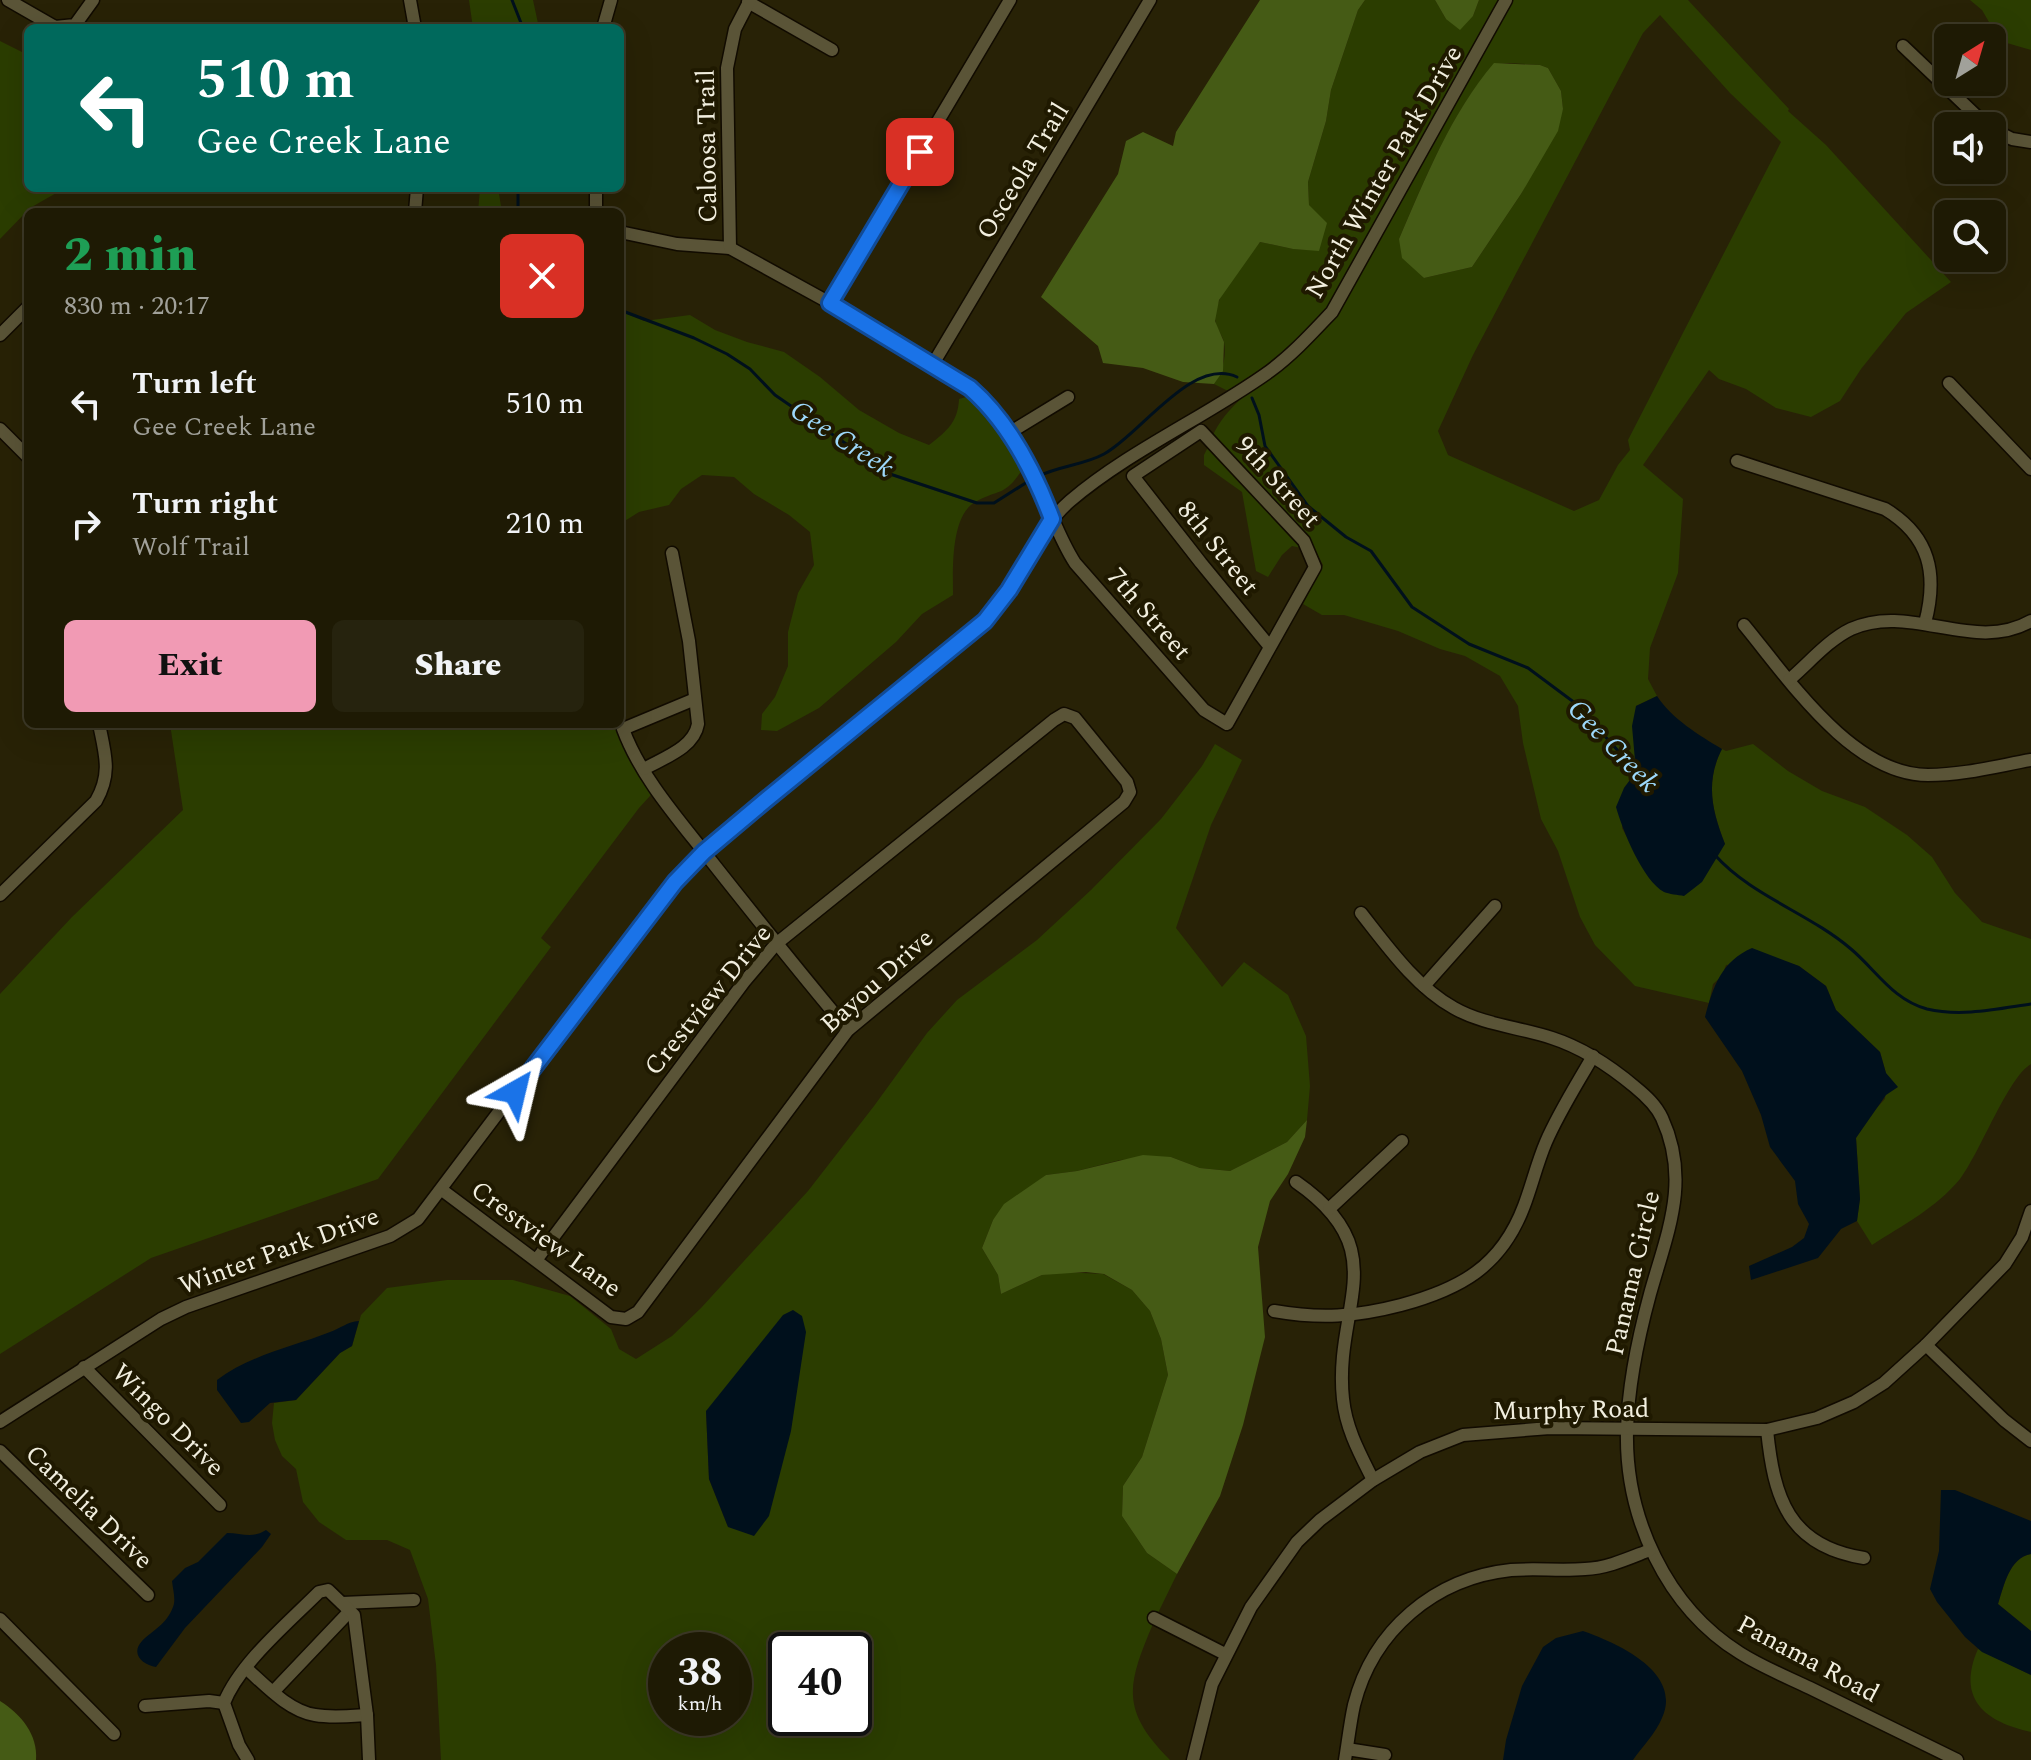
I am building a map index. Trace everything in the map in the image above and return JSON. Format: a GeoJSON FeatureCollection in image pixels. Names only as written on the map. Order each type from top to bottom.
{"type":"FeatureCollection","features":[{"type":"Feature","properties":{"kind":"street"},"geometry":{"type":"LineString","coordinates":[[8,0],[50,24]]}},
{"type":"Feature","properties":{"kind":"street"},"geometry":{"type":"LineString","coordinates":[[76,24],[93,0]]}},
{"type":"Feature","properties":{"kind":"street"},"geometry":{"type":"LineString","coordinates":[[410,0],[414,24]]}},
{"type":"Feature","properties":{"kind":"street"},"geometry":{"type":"LineString","coordinates":[[604,24],[611,0]]}},
{"type":"Feature","properties":{"kind":"street"},"geometry":{"type":"LineString","coordinates":[[830,303],[1010,0]]}},
{"type":"Feature","properties":{"kind":"street","name":"Osceola Trail"},"geometry":{"type":"LineString","coordinates":[[933,364],[1150,0]]}},
{"type":"Feature","properties":{"kind":"street","name":"North Winter Park Drive"},"geometry":{"type":"LineString","coordinates":[[1052,519],[1099,479],[1270,371],[1299,347],[1332,312],[1506,0]]}},
{"type":"Feature","properties":{"kind":"street"},"geometry":{"type":"LineString","coordinates":[[749,1],[832,50]]}},
{"type":"Feature","properties":{"kind":"street","name":"Caloosa Trail"},"geometry":{"type":"LineString","coordinates":[[730,248],[727,68],[735,29],[749,1]]}},
{"type":"Feature","properties":{"kind":"street"},"geometry":{"type":"LineString","coordinates":[[1903,46],[1972,112]]}},
{"type":"Feature","properties":{"kind":"street"},"geometry":{"type":"LineString","coordinates":[[2006,136],[2031,142]]}},
{"type":"Feature","properties":{"kind":"street"},"geometry":{"type":"LineString","coordinates":[[624,233],[677,244],[730,248]]}},
{"type":"Feature","properties":{"kind":"street","name":"7th Street"},"geometry":{"type":"LineString","coordinates":[[730,248],[830,303],[933,364],[980,396],[1009,433],[1038,486],[1059,540],[1075,563],[1204,710],[1227,724],[1270,647]]}},
{"type":"Feature","properties":{"kind":"street"},"geometry":{"type":"LineString","coordinates":[[0,335],[24,311]]}},
{"type":"Feature","properties":{"kind":"street"},"geometry":{"type":"LineString","coordinates":[[1949,383],[2031,469]]}},
{"type":"Feature","properties":{"kind":"street"},"geometry":{"type":"LineString","coordinates":[[1009,433],[1068,397]]}},
{"type":"Feature","properties":{"kind":"street"},"geometry":{"type":"LineString","coordinates":[[0,429],[24,453]]}},
{"type":"Feature","properties":{"kind":"street","name":"8th Street"},"geometry":{"type":"LineString","coordinates":[[1201,431],[1133,476],[1270,647]]}},
{"type":"Feature","properties":{"kind":"street","name":"9th Street"},"geometry":{"type":"LineString","coordinates":[[1201,431],[1304,541],[1315,567],[1270,647]]}},
{"type":"Feature","properties":{"kind":"street"},"geometry":{"type":"LineString","coordinates":[[1737,461],[1885,509],[1900,519],[1916,534],[1927,560],[1931,585],[1925,623]]}},
{"type":"Feature","properties":{"kind":"street","name":"Winter Park Drive"},"geometry":{"type":"LineString","coordinates":[[0,1422],[84,1367],[186,1307],[399,1232],[418,1219],[643,921],[704,852],[985,621],[1009,590],[1052,519]]}},
{"type":"Feature","properties":{"kind":"street"},"geometry":{"type":"LineString","coordinates":[[644,769],[689,743],[697,733],[689,641],[672,553]]}},
{"type":"Feature","properties":{"kind":"street"},"geometry":{"type":"LineString","coordinates":[[1789,680],[1851,629],[1881,621],[1925,623],[1978,633],[2031,621]]}},
{"type":"Feature","properties":{"kind":"street"},"geometry":{"type":"LineString","coordinates":[[1744,625],[1842,738],[1868,758],[1925,775],[2031,760]]}},
{"type":"Feature","properties":{"kind":"street"},"geometry":{"type":"LineString","coordinates":[[695,699],[623,729],[631,750],[704,852],[848,1030]]}},
{"type":"Feature","properties":{"kind":"street","name":"Crestview Drive"},"geometry":{"type":"LineString","coordinates":[[537,1259],[744,982],[776,944],[1064,714]]}},
{"type":"Feature","properties":{"kind":"street","name":"Bayou Drive"},"geometry":{"type":"LineString","coordinates":[[626,1319],[638,1312],[848,1030],[1124,802],[1130,792],[1127,782],[1075,718],[1064,714]]}},
{"type":"Feature","properties":{"kind":"street"},"geometry":{"type":"LineString","coordinates":[[0,895],[96,801],[107,777],[100,728]]}},
{"type":"Feature","properties":{"kind":"street"},"geometry":{"type":"LineString","coordinates":[[1424,986],[1495,906]]}},
{"type":"Feature","properties":{"kind":"street","name":"Panama Circle"},"geometry":{"type":"LineString","coordinates":[[1361,913],[1424,986],[1453,1008],[1489,1022],[1554,1039],[1593,1056],[1620,1073],[1651,1100],[1662,1116],[1676,1165],[1675,1209],[1640,1330],[1627,1430]]}},
{"type":"Feature","properties":{"kind":"street"},"geometry":{"type":"LineString","coordinates":[[1274,1311],[1307,1317],[1348,1317],[1426,1298],[1459,1285],[1480,1271],[1494,1257],[1524,1206],[1547,1140],[1593,1056]]}},
{"type":"Feature","properties":{"kind":"street"},"geometry":{"type":"LineString","coordinates":[[1329,1209],[1402,1141]]}},
{"type":"Feature","properties":{"kind":"street"},"geometry":{"type":"LineString","coordinates":[[1296,1182],[1329,1209],[1353,1252],[1356,1280],[1343,1362],[1343,1400],[1352,1437],[1373,1480]]}},
{"type":"Feature","properties":{"kind":"street","name":"Crestview Lane"},"geometry":{"type":"LineString","coordinates":[[442,1190],[611,1317],[626,1319]]}},
{"type":"Feature","properties":{"kind":"street","name":"Murphy Road"},"geometry":{"type":"LineString","coordinates":[[1193,1760],[1206,1702],[1225,1654],[1251,1607],[1297,1542],[1328,1513],[1373,1480],[1420,1452],[1463,1435],[1550,1428],[1767,1430],[1817,1418],[1854,1402],[1884,1383],[1926,1345],[1989,1283],[2026,1239],[2031,1211]]}},
{"type":"Feature","properties":{"kind":"street"},"geometry":{"type":"LineString","coordinates":[[1926,1345],[2004,1420],[2031,1441]]}},
{"type":"Feature","properties":{"kind":"street","name":"Wingo Drive"},"geometry":{"type":"LineString","coordinates":[[84,1367],[220,1505]]}},
{"type":"Feature","properties":{"kind":"street","name":"Panama Road"},"geometry":{"type":"LineString","coordinates":[[1627,1430],[1628,1467],[1650,1550],[1678,1597],[1700,1623],[1739,1653],[1957,1760]]}},
{"type":"Feature","properties":{"kind":"street"},"geometry":{"type":"LineString","coordinates":[[1767,1430],[1771,1472],[1786,1509],[1802,1530],[1821,1545],[1840,1554],[1864,1558]]}},
{"type":"Feature","properties":{"kind":"street","name":"Camelia Drive"},"geometry":{"type":"LineString","coordinates":[[0,1451],[148,1595]]}},
{"type":"Feature","properties":{"kind":"street"},"geometry":{"type":"LineString","coordinates":[[1385,1755],[1346,1754],[1354,1704],[1375,1655],[1392,1629],[1432,1595],[1462,1580],[1488,1574],[1543,1568],[1586,1569],[1616,1564],[1650,1550]]}},
{"type":"Feature","properties":{"kind":"street"},"geometry":{"type":"LineString","coordinates":[[248,1760],[239,1745],[224,1703],[230,1689],[271,1640],[319,1592],[328,1590],[354,1615],[367,1715],[369,1760]]}},
{"type":"Feature","properties":{"kind":"street"},"geometry":{"type":"LineString","coordinates":[[273,1692],[346,1607],[414,1600]]}},
{"type":"Feature","properties":{"kind":"street"},"geometry":{"type":"LineString","coordinates":[[1154,1618],[1225,1654]]}},
{"type":"Feature","properties":{"kind":"street"},"geometry":{"type":"LineString","coordinates":[[0,1619],[114,1734]]}},
{"type":"Feature","properties":{"kind":"street"},"geometry":{"type":"LineString","coordinates":[[247,1669],[301,1711],[316,1716],[367,1715]]}},
{"type":"Feature","properties":{"kind":"street"},"geometry":{"type":"LineString","coordinates":[[145,1706],[209,1701],[224,1703]]}},
{"type":"Feature","properties":{"kind":"green space"},"geometry":{"type":"Polygon","coordinates":[[[469,0],[533,0],[538,24],[472,24],[469,0]]]}},
{"type":"Feature","properties":{"kind":"green space"},"geometry":{"type":"Polygon","coordinates":[[[1260,0],[1365,0],[1358,10],[1331,90],[1326,121],[1308,182],[1309,205],[1327,223],[1319,251],[1260,242],[1219,300],[1215,321],[1224,342],[1223,371],[1214,384],[1183,382],[1143,368],[1103,363],[1098,346],[1041,297],[1118,174],[1126,141],[1143,132],[1173,146],[1176,132],[1260,0]]]}},
{"type":"Feature","properties":{"kind":"green space"},"geometry":{"type":"Polygon","coordinates":[[[1365,0],[1435,0],[1446,19],[1473,16],[1479,0],[1499,0],[1327,309],[1280,353],[1228,391],[1214,384],[1225,348],[1215,318],[1226,287],[1260,242],[1293,249],[1319,250],[1309,205],[1308,182],[1326,121],[1331,90],[1358,10],[1365,0]]]}},
{"type":"Feature","properties":{"kind":"green space"},"geometry":{"type":"Polygon","coordinates":[[[1435,0],[1479,0],[1473,16],[1460,30],[1446,19],[1435,0]]]}},
{"type":"Feature","properties":{"kind":"green space"},"geometry":{"type":"Polygon","coordinates":[[[1512,0],[1688,0],[1788,111],[1826,145],[1934,263],[1934,272],[1942,272],[1951,282],[1906,313],[1861,369],[1840,401],[1811,417],[1776,408],[1746,389],[1719,379],[1709,370],[1643,465],[1683,499],[1678,573],[1650,648],[1648,679],[1657,696],[1636,706],[1636,772],[1624,788],[1622,828],[1650,879],[1725,844],[1712,796],[1713,773],[1722,749],[1726,751],[1753,744],[1788,771],[1822,791],[1865,807],[1907,835],[1932,857],[1955,893],[1982,922],[2031,939],[2031,1064],[2013,1084],[1960,1179],[1907,1223],[1872,1245],[1857,1221],[1860,1198],[1856,1138],[1870,1115],[1885,1099],[1886,1073],[1880,1052],[1836,1010],[1826,986],[1799,966],[1777,959],[1726,965],[1722,976],[1713,984],[1709,1003],[1635,986],[1595,945],[1580,917],[1558,851],[1541,819],[1523,743],[1518,706],[1500,676],[1465,656],[1398,631],[1344,615],[1322,615],[1303,604],[1323,565],[1309,538],[1213,435],[1240,400],[1313,340],[1336,315],[1512,0]],[[1660,15],[1643,33],[1473,355],[1438,431],[1448,455],[1574,511],[1599,500],[1630,450],[1628,440],[1781,142],[1730,93],[1660,15]],[[1494,64],[1465,104],[1440,147],[1399,239],[1424,278],[1472,267],[1521,194],[1563,109],[1561,91],[1548,68],[1540,65],[1494,64]]]}},
{"type":"Feature","properties":{"kind":"green space"},"geometry":{"type":"Polygon","coordinates":[[[1970,0],[2031,0],[2031,50],[2006,43],[2006,24],[1990,24],[1982,10],[1970,0]]]}},
{"type":"Feature","properties":{"kind":"green space"},"geometry":{"type":"Polygon","coordinates":[[[0,41],[24,53],[24,192],[58,192],[30,208],[24,208],[24,214],[0,239],[0,41]]]}},
{"type":"Feature","properties":{"kind":"green space"},"geometry":{"type":"Polygon","coordinates":[[[1494,63],[1548,68],[1561,91],[1563,109],[1558,131],[1472,267],[1424,278],[1402,258],[1399,239],[1452,125],[1494,63]]]}},
{"type":"Feature","properties":{"kind":"green space"},"geometry":{"type":"Polygon","coordinates":[[[480,192],[499,192],[501,208],[478,208],[480,192]]]}},
{"type":"Feature","properties":{"kind":"green space"},"geometry":{"type":"Polygon","coordinates":[[[624,313],[644,321],[690,315],[715,330],[784,352],[859,410],[899,433],[929,445],[950,425],[959,399],[970,396],[999,430],[1022,470],[1006,488],[968,508],[962,518],[955,543],[953,595],[922,614],[896,642],[819,708],[777,731],[761,730],[762,714],[775,697],[788,666],[788,632],[798,593],[814,565],[810,532],[734,477],[702,475],[681,489],[669,505],[639,512],[624,521],[624,313]]]}},
{"type":"Feature","properties":{"kind":"green space"},"geometry":{"type":"Polygon","coordinates":[[[1208,447],[1301,548],[1292,546],[1268,577],[1256,571],[1242,492],[1204,465],[1208,447]]]}},
{"type":"Feature","properties":{"kind":"green space"},"geometry":{"type":"Polygon","coordinates":[[[171,728],[616,728],[617,734],[660,785],[639,808],[541,938],[551,947],[378,1179],[151,1258],[0,1354],[0,994],[72,917],[183,810],[171,728]]]}},
{"type":"Feature","properties":{"kind":"green space"},"geometry":{"type":"Polygon","coordinates":[[[1215,744],[1242,760],[1211,825],[1176,928],[1222,987],[1244,962],[1288,995],[1306,1036],[1310,1086],[1307,1120],[1287,1142],[1230,1171],[1200,1168],[1171,1157],[1120,1160],[1046,1175],[993,1220],[982,1248],[998,1275],[1001,1294],[1042,1275],[1061,1272],[1103,1274],[1132,1290],[1150,1311],[1161,1339],[1168,1375],[1142,1457],[1123,1486],[1122,1516],[1147,1553],[1177,1574],[1158,1613],[1152,1610],[1147,1620],[1153,1624],[1138,1664],[1133,1696],[1143,1726],[1170,1760],[441,1760],[436,1665],[428,1599],[410,1550],[387,1540],[346,1540],[319,1522],[303,1502],[296,1469],[282,1456],[275,1440],[272,1423],[274,1403],[296,1400],[340,1353],[352,1346],[361,1315],[387,1288],[447,1280],[513,1280],[570,1296],[611,1329],[619,1349],[636,1359],[672,1336],[808,1191],[927,1033],[957,1000],[1037,940],[1161,819],[1215,744]],[[706,1411],[709,1479],[728,1527],[706,1411]]]}},
{"type":"Feature","properties":{"kind":"green space"},"geometry":{"type":"Polygon","coordinates":[[[1307,1120],[1305,1137],[1288,1174],[1270,1201],[1258,1247],[1265,1337],[1243,1425],[1220,1496],[1177,1574],[1147,1553],[1122,1516],[1123,1486],[1142,1457],[1168,1375],[1161,1339],[1150,1311],[1132,1290],[1104,1274],[1042,1275],[1001,1294],[998,1275],[982,1248],[993,1220],[1004,1204],[1046,1175],[1143,1155],[1171,1157],[1200,1168],[1230,1171],[1287,1142],[1307,1120]]]}},
{"type":"Feature","properties":{"kind":"green space"},"geometry":{"type":"Polygon","coordinates":[[[2031,1554],[2031,1631],[1998,1604],[2012,1567],[2031,1554]]]}},
{"type":"Feature","properties":{"kind":"green space"},"geometry":{"type":"Polygon","coordinates":[[[1978,1649],[2031,1675],[2031,1732],[2000,1722],[1979,1706],[1971,1682],[1978,1649]]]}},
{"type":"Feature","properties":{"kind":"green space"},"geometry":{"type":"Polygon","coordinates":[[[0,1701],[27,1726],[34,1742],[36,1760],[0,1760],[0,1701]]]}},
{"type":"Feature","properties":{"kind":"water"},"geometry":{"type":"Polygon","coordinates":[[[1657,696],[1678,719],[1722,749],[1713,773],[1712,796],[1725,844],[1702,882],[1684,896],[1664,892],[1648,877],[1628,841],[1616,807],[1624,788],[1636,772],[1632,726],[1636,706],[1657,696]]]}},
{"type":"Feature","properties":{"kind":"water"},"geometry":{"type":"Polygon","coordinates":[[[1752,948],[1799,966],[1826,986],[1836,1010],[1880,1052],[1886,1073],[1898,1087],[1886,1095],[1856,1138],[1860,1199],[1857,1221],[1841,1229],[1818,1258],[1751,1280],[1749,1266],[1792,1247],[1804,1238],[1809,1224],[1798,1204],[1795,1181],[1770,1147],[1761,1115],[1742,1071],[1705,1017],[1726,967],[1752,948]]]}},
{"type":"Feature","properties":{"kind":"water"},"geometry":{"type":"Polygon","coordinates":[[[793,1310],[802,1316],[806,1332],[791,1431],[769,1516],[754,1536],[728,1527],[709,1479],[706,1411],[783,1315],[793,1310]]]}},
{"type":"Feature","properties":{"kind":"water"},"geometry":{"type":"Polygon","coordinates":[[[359,1321],[352,1346],[340,1353],[296,1400],[270,1403],[249,1422],[241,1423],[217,1390],[217,1380],[243,1364],[359,1321]]]}},
{"type":"Feature","properties":{"kind":"water"},"geometry":{"type":"Polygon","coordinates":[[[1941,1490],[1955,1490],[2031,1521],[2031,1554],[2012,1567],[1998,1604],[2031,1631],[2031,1675],[1982,1652],[1965,1637],[1930,1589],[1939,1551],[1941,1490]]]}},
{"type":"Feature","properties":{"kind":"water"},"geometry":{"type":"Polygon","coordinates":[[[266,1530],[271,1534],[262,1547],[185,1628],[156,1667],[143,1661],[138,1654],[139,1646],[163,1623],[173,1607],[172,1581],[185,1568],[198,1562],[227,1533],[251,1535],[266,1530]]]}},
{"type":"Feature","properties":{"kind":"water"},"geometry":{"type":"Polygon","coordinates":[[[1583,1631],[1613,1643],[1655,1673],[1663,1687],[1666,1702],[1656,1729],[1633,1760],[1503,1760],[1522,1686],[1543,1647],[1556,1638],[1583,1631]]]}},
{"type":"Feature","properties":{"kind":"waterway","name":"Gee Creek"},"geometry":{"type":"LineString","coordinates":[[512,0],[521,24]]}},
{"type":"Feature","properties":{"kind":"waterway","name":"Gee Creek"},"geometry":{"type":"LineString","coordinates":[[518,192],[518,208]]}},
{"type":"Feature","properties":{"kind":"waterway","name":"Gee Creek"},"geometry":{"type":"LineString","coordinates":[[624,312],[727,354],[750,369],[775,395],[890,474],[977,503],[994,503],[1032,479]]}},
{"type":"Feature","properties":{"kind":"waterway","name":"Gee Creek"},"geometry":{"type":"LineString","coordinates":[[1039,476],[1104,454],[1167,400],[1202,378],[1220,374],[1237,377]]}},
{"type":"Feature","properties":{"kind":"waterway","name":"Gee Creek"},"geometry":{"type":"LineString","coordinates":[[1252,398],[1265,446],[1308,506],[1346,537],[1371,551],[1412,607],[1469,644],[1528,668],[1575,703],[1638,773]]}},
{"type":"Feature","properties":{"kind":"waterway","name":"Gee Creek"},"geometry":{"type":"LineString","coordinates":[[1714,854],[1745,882],[1835,936],[1895,992],[1915,1005],[1940,1011],[1966,1012],[2031,1004]]}},
{"type":"Feature","properties":{"kind":"route"},"geometry":{"type":"LineString","coordinates":[[515,1092],[675,882],[704,852],[985,621],[1009,590],[1052,519],[1009,433],[989,405],[970,388],[933,364],[830,303],[920,152]]}}]}
